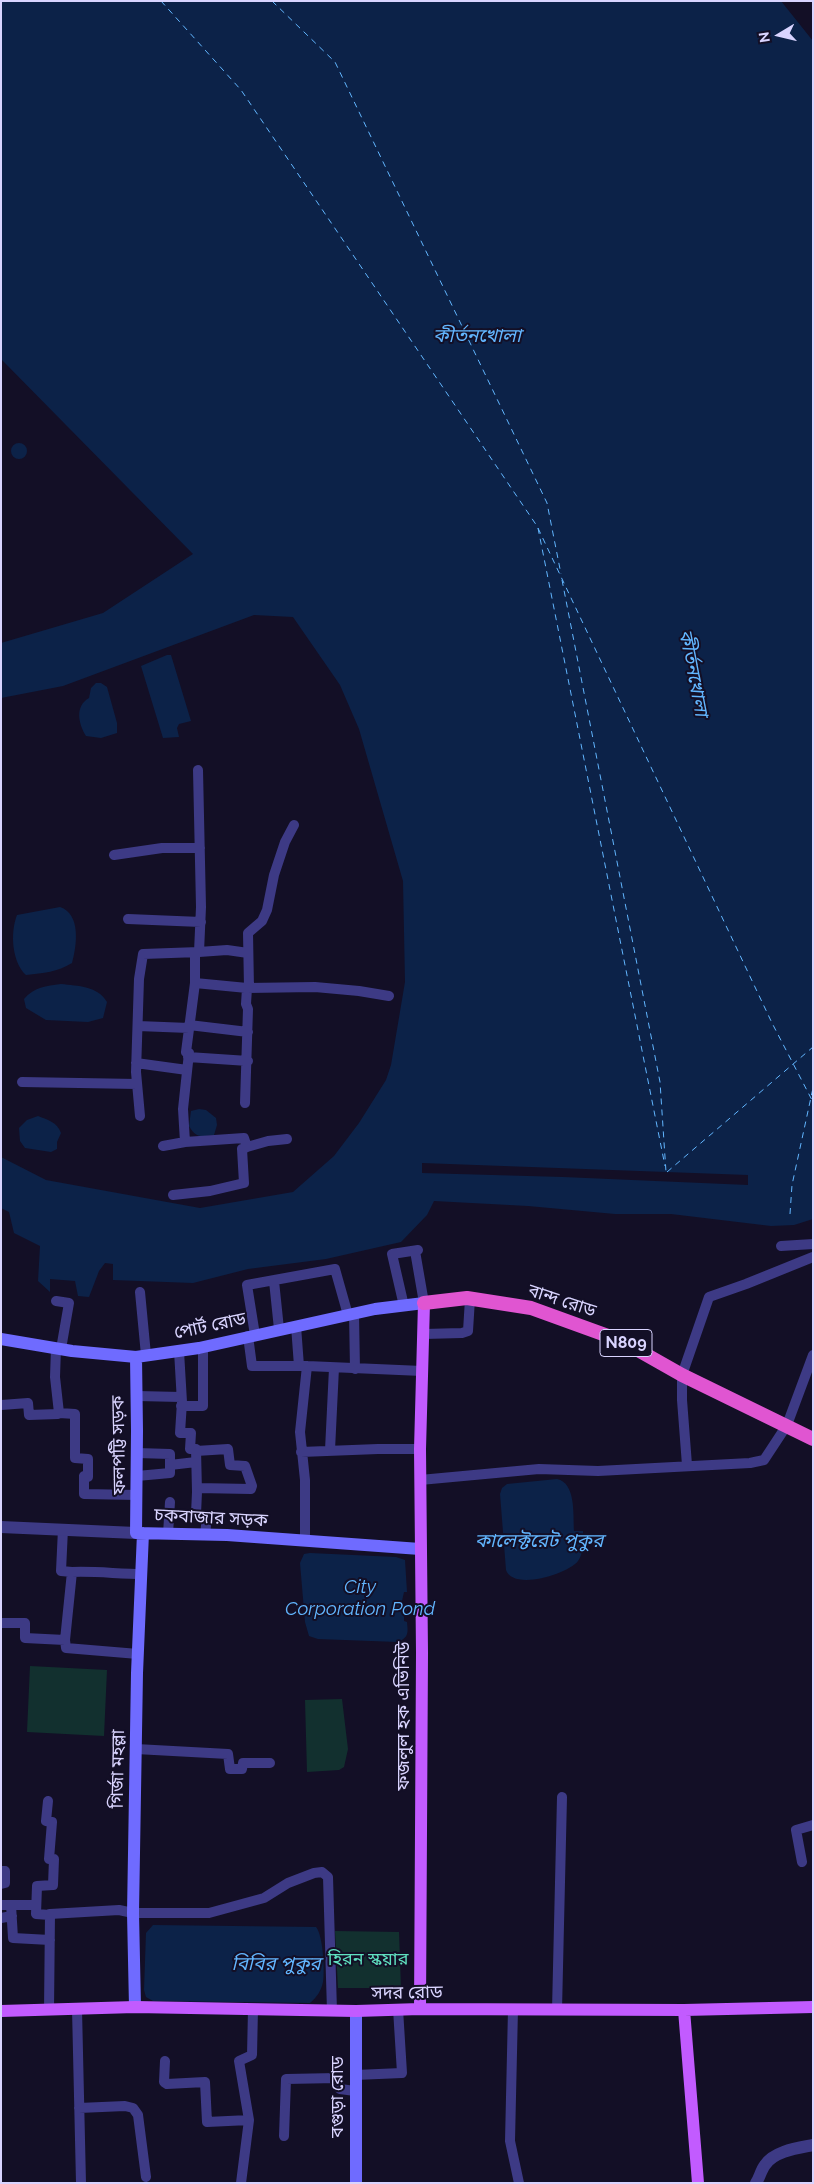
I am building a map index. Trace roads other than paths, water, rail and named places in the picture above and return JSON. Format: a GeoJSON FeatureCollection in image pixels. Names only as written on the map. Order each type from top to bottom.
{"type":"FeatureCollection","features":[{"type":"Feature","properties":{"kind":"highway","name":"বান্দ রোড"},"geometry":{"type":"LineString","coordinates":[[424,1304],[470,1299],[531,1308],[622,1341],[682,1375],[813,1439]]}},
{"type":"Feature","properties":{"kind":"main road","name":"পোর্ট রোড"},"geometry":{"type":"LineString","coordinates":[[1,1339],[58,1349],[141,1356],[203,1347],[351,1314],[424,1304]]}},
{"type":"Feature","properties":{"kind":"main road","name":"ফজলুল হক এভিনিউ"},"geometry":{"type":"LineString","coordinates":[[420,2009],[422,1653],[420,1449],[424,1304]]}},
{"type":"Feature","properties":{"kind":"main road","name":"ফলপট্টি সড়ক"},"geometry":{"type":"LineString","coordinates":[[140,1533],[136,1396],[141,1356]]}},
{"type":"Feature","properties":{"kind":"main road","name":"চকবাজার সড়ক"},"geometry":{"type":"LineString","coordinates":[[140,1533],[205,1535],[420,1549]]}},
{"type":"Feature","properties":{"kind":"main road","name":"গির্জা মহল্লা"},"geometry":{"type":"LineString","coordinates":[[135,2007],[133,1913],[138,1654],[142,1574],[140,1533]]}},
{"type":"Feature","properties":{"kind":"main road","name":"সদর রোড"},"geometry":{"type":"LineString","coordinates":[[1,2011],[135,2007],[332,2011],[398,2009],[684,2010],[813,2007]]}},
{"type":"Feature","properties":{"kind":"main road"},"geometry":{"type":"LineString","coordinates":[[684,2010],[698,2183]]}},
{"type":"Feature","properties":{"kind":"main road","name":"বগুড়া রোড"},"geometry":{"type":"LineString","coordinates":[[356,2011],[356,2183]]}},
{"type":"Feature","properties":{"kind":"street"},"geometry":{"type":"LineString","coordinates":[[185,1142],[183,1109],[189,1053],[186,1052],[201,922],[198,770]]}},
{"type":"Feature","properties":{"kind":"street"},"geometry":{"type":"LineString","coordinates":[[245,1103],[248,1061],[248,932],[262,921],[267,910],[274,875],[285,842],[294,825]]}},
{"type":"Feature","properties":{"kind":"street"},"geometry":{"type":"LineString","coordinates":[[114,855],[162,848],[200,848]]}},
{"type":"Feature","properties":{"kind":"street"},"geometry":{"type":"LineString","coordinates":[[128,919],[201,922]]}},
{"type":"Feature","properties":{"kind":"street"},"geometry":{"type":"LineString","coordinates":[[140,1116],[136,1063],[143,954],[227,950],[248,953]]}},
{"type":"Feature","properties":{"kind":"street"},"geometry":{"type":"LineString","coordinates":[[195,983],[248,988],[315,987],[389,996]]}},
{"type":"Feature","properties":{"kind":"street"},"geometry":{"type":"LineString","coordinates":[[138,1026],[189,1027],[248,1032]]}},
{"type":"Feature","properties":{"kind":"street"},"geometry":{"type":"LineString","coordinates":[[188,1057],[248,1061]]}},
{"type":"Feature","properties":{"kind":"street"},"geometry":{"type":"LineString","coordinates":[[136,1063],[187,1070]]}},
{"type":"Feature","properties":{"kind":"street"},"geometry":{"type":"LineString","coordinates":[[22,1082],[137,1084]]}},
{"type":"Feature","properties":{"kind":"street"},"geometry":{"type":"LineString","coordinates":[[163,1146],[185,1142],[244,1138],[247,1148]]}},
{"type":"Feature","properties":{"kind":"street"},"geometry":{"type":"LineString","coordinates":[[173,1195],[210,1191],[244,1183],[242,1149],[268,1141],[287,1139]]}},
{"type":"Feature","properties":{"kind":"street"},"geometry":{"type":"LineString","coordinates":[[781,1246],[813,1244]]}},
{"type":"Feature","properties":{"kind":"street"},"geometry":{"type":"LineString","coordinates":[[404,1306],[392,1254],[416,1250],[424,1304]]}},
{"type":"Feature","properties":{"kind":"street"},"geometry":{"type":"LineString","coordinates":[[687,1465],[682,1375],[709,1297],[813,1258]]}},
{"type":"Feature","properties":{"kind":"street"},"geometry":{"type":"LineString","coordinates":[[355,1369],[351,1314],[335,1269],[274,1281],[247,1284],[252,1366],[422,1371]]}},
{"type":"Feature","properties":{"kind":"street"},"geometry":{"type":"LineString","coordinates":[[274,1281],[279,1329]]}},
{"type":"Feature","properties":{"kind":"street"},"geometry":{"type":"LineString","coordinates":[[140,1292],[141,1356]]}},
{"type":"Feature","properties":{"kind":"street"},"geometry":{"type":"LineString","coordinates":[[424,1334],[462,1333],[468,1331],[470,1299]]}},
{"type":"Feature","properties":{"kind":"street"},"geometry":{"type":"LineString","coordinates":[[56,1302],[69,1303],[58,1349],[55,1377],[59,1412]]}},
{"type":"Feature","properties":{"kind":"street"},"geometry":{"type":"LineString","coordinates":[[296,1326],[303,1366],[300,1432],[305,1480],[305,1541]]}},
{"type":"Feature","properties":{"kind":"street"},"geometry":{"type":"LineString","coordinates":[[136,1396],[203,1406],[203,1347]]}},
{"type":"Feature","properties":{"kind":"street"},"geometry":{"type":"LineString","coordinates":[[179,1351],[180,1433],[191,1433],[190,1448],[196,1449],[196,1514],[206,1516],[205,1535]]}},
{"type":"Feature","properties":{"kind":"street"},"geometry":{"type":"LineString","coordinates":[[420,1480],[539,1469],[598,1471],[750,1463],[764,1460],[787,1425],[813,1355]]}},
{"type":"Feature","properties":{"kind":"street"},"geometry":{"type":"LineString","coordinates":[[330,1450],[334,1368]]}},
{"type":"Feature","properties":{"kind":"street"},"geometry":{"type":"LineString","coordinates":[[1,1405],[28,1403],[29,1415],[58,1414],[59,1412],[75,1414],[75,1458],[88,1459],[88,1477],[84,1476],[84,1494],[138,1494]]}},
{"type":"Feature","properties":{"kind":"street"},"geometry":{"type":"LineString","coordinates":[[170,1465],[196,1456],[228,1449],[230,1465],[245,1466],[252,1486],[251,1488],[196,1488]]}},
{"type":"Feature","properties":{"kind":"street"},"geometry":{"type":"LineString","coordinates":[[301,1452],[420,1449]]}},
{"type":"Feature","properties":{"kind":"street"},"geometry":{"type":"LineString","coordinates":[[137,1476],[170,1473],[170,1454],[138,1453]]}},
{"type":"Feature","properties":{"kind":"street"},"geometry":{"type":"LineString","coordinates":[[168,1534],[170,1502]]}},
{"type":"Feature","properties":{"kind":"street","name":"চকবাজার সড়ক"},"geometry":{"type":"LineString","coordinates":[[1,1527],[140,1533]]}},
{"type":"Feature","properties":{"kind":"street"},"geometry":{"type":"LineString","coordinates":[[63,1530],[61,1571],[142,1574]]}},
{"type":"Feature","properties":{"kind":"street"},"geometry":{"type":"LineString","coordinates":[[72,1572],[65,1640],[66,1648],[138,1654]]}},
{"type":"Feature","properties":{"kind":"street"},"geometry":{"type":"LineString","coordinates":[[1,1623],[25,1623],[25,1638],[65,1640]]}},
{"type":"Feature","properties":{"kind":"street"},"geometry":{"type":"LineString","coordinates":[[136,1749],[228,1754],[230,1769],[242,1769],[243,1763],[270,1762]]}},
{"type":"Feature","properties":{"kind":"street"},"geometry":{"type":"LineString","coordinates":[[557,2010],[562,1797]]}},
{"type":"Feature","properties":{"kind":"street"},"geometry":{"type":"LineString","coordinates":[[48,1801],[46,1821],[52,1822],[49,1860],[54,1859],[53,1885],[37,1886],[36,1914],[50,1915],[119,1910],[133,1913],[209,1914],[264,1898],[288,1883],[314,1873],[322,1872],[326,1874],[332,2011]]}},
{"type":"Feature","properties":{"kind":"street"},"geometry":{"type":"LineString","coordinates":[[802,1862],[796,1830],[813,1825]]}},
{"type":"Feature","properties":{"kind":"street"},"geometry":{"type":"LineString","coordinates":[[1,1871],[5,1871],[4,1884],[1,1884]]}},
{"type":"Feature","properties":{"kind":"street"},"geometry":{"type":"LineString","coordinates":[[36,1904],[6,1905],[12,1916],[13,1938],[50,1940]]}},
{"type":"Feature","properties":{"kind":"street"},"geometry":{"type":"LineString","coordinates":[[49,2010],[50,1915]]}},
{"type":"Feature","properties":{"kind":"street"},"geometry":{"type":"LineString","coordinates":[[1,1918],[12,1916]]}},
{"type":"Feature","properties":{"kind":"street"},"geometry":{"type":"LineString","coordinates":[[77,2009],[81,2183]]}},
{"type":"Feature","properties":{"kind":"street"},"geometry":{"type":"LineString","coordinates":[[241,2183],[249,2120],[239,2061],[252,2055],[253,2009]]}},
{"type":"Feature","properties":{"kind":"street"},"geometry":{"type":"LineString","coordinates":[[355,2075],[402,2073],[398,2009]]}},
{"type":"Feature","properties":{"kind":"street"},"geometry":{"type":"LineString","coordinates":[[514,2009],[510,2141],[519,2183]]}},
{"type":"Feature","properties":{"kind":"street"},"geometry":{"type":"LineString","coordinates":[[165,2061],[164,2082],[167,2084],[205,2082],[207,2122],[249,2120]]}},
{"type":"Feature","properties":{"kind":"street"},"geometry":{"type":"LineString","coordinates":[[284,2136],[286,2079],[337,2078],[340,2089],[355,2090]]}},
{"type":"Feature","properties":{"kind":"street"},"geometry":{"type":"LineString","coordinates":[[79,2108],[125,2106],[133,2108],[138,2115],[146,2177]]}},
{"type":"Feature","properties":{"kind":"street"},"geometry":{"type":"LineString","coordinates":[[756,2183],[765,2164],[774,2157],[813,2145]]}},
{"type":"Feature","properties":{"kind":"water","name":"কীর্তনখোলা"},"geometry":{"type":"Polygon","coordinates":[[[1,1],[781,1],[813,41],[813,1219],[794,1225],[771,1226],[671,1214],[615,1214],[528,1206],[434,1201],[427,1215],[401,1242],[326,1259],[248,1269],[193,1283],[113,1280],[113,1264],[105,1263],[99,1271],[89,1297],[78,1296],[75,1281],[50,1279],[50,1292],[38,1281],[40,1246],[14,1233],[9,1212],[1,1208],[1,1157],[46,1180],[200,1208],[293,1192],[334,1156],[359,1123],[386,1080],[391,1065],[405,982],[403,881],[359,729],[340,685],[293,617],[254,615],[63,686],[1,698],[1,643],[103,613],[193,554],[1,359],[1,1]]]}},
{"type":"Feature","properties":{"kind":"water"},"geometry":{"type":"Polygon","coordinates":[[[16,443],[22,443],[27,448],[25,457],[16,459],[11,454],[11,448],[16,443]]]}},
{"type":"Feature","properties":{"kind":"water"},"geometry":{"type":"Polygon","coordinates":[[[171,655],[191,721],[179,724],[177,728],[179,737],[163,738],[141,666],[171,655]]]}},
{"type":"Feature","properties":{"kind":"water"},"geometry":{"type":"Polygon","coordinates":[[[96,683],[101,683],[107,687],[117,723],[117,733],[101,738],[86,736],[81,726],[79,715],[82,705],[89,698],[91,688],[96,683]]]}},
{"type":"Feature","properties":{"kind":"water"},"geometry":{"type":"Polygon","coordinates":[[[60,907],[71,916],[76,931],[72,963],[45,973],[26,975],[15,955],[13,930],[17,915],[60,907]]]}},
{"type":"Feature","properties":{"kind":"water"},"geometry":{"type":"Polygon","coordinates":[[[61,984],[87,988],[103,997],[107,1002],[103,1018],[88,1022],[46,1020],[26,1008],[24,999],[32,992],[45,986],[61,984]]]}},
{"type":"Feature","properties":{"kind":"water"},"geometry":{"type":"Polygon","coordinates":[[[206,1110],[216,1118],[217,1125],[214,1135],[196,1135],[189,1126],[191,1111],[206,1110]]]}},
{"type":"Feature","properties":{"kind":"water"},"geometry":{"type":"Polygon","coordinates":[[[38,1116],[55,1124],[61,1133],[57,1142],[57,1149],[51,1152],[25,1148],[20,1141],[19,1128],[27,1120],[38,1116]]]}},
{"type":"Feature","properties":{"kind":"water","name":"কালেক্টরেট পুকুর"},"geometry":{"type":"Polygon","coordinates":[[[557,1479],[568,1486],[572,1500],[574,1531],[583,1531],[583,1546],[580,1558],[572,1566],[553,1575],[529,1580],[511,1576],[506,1570],[500,1494],[502,1488],[507,1484],[557,1479]]]}},
{"type":"Feature","properties":{"kind":"water","name":"City Corporation Pond"},"geometry":{"type":"Polygon","coordinates":[[[304,1554],[396,1557],[405,1560],[407,1592],[404,1592],[402,1601],[404,1607],[407,1607],[407,1611],[404,1612],[404,1621],[407,1622],[406,1636],[398,1642],[318,1639],[309,1636],[305,1622],[300,1563],[304,1554]]]}},
{"type":"Feature","properties":{"kind":"water","name":"বিবির পুকুর"},"geometry":{"type":"Polygon","coordinates":[[[153,1925],[316,1927],[320,1937],[324,1962],[324,1977],[321,1988],[317,1996],[310,2003],[153,2001],[146,1997],[144,1990],[146,1933],[153,1925]]]}},
{"type":"Feature","properties":{"kind":"park label","name":"হিরন স্কয়ার"},"geometry":{"type":"Point","coordinates":[368,1960]}}]}
